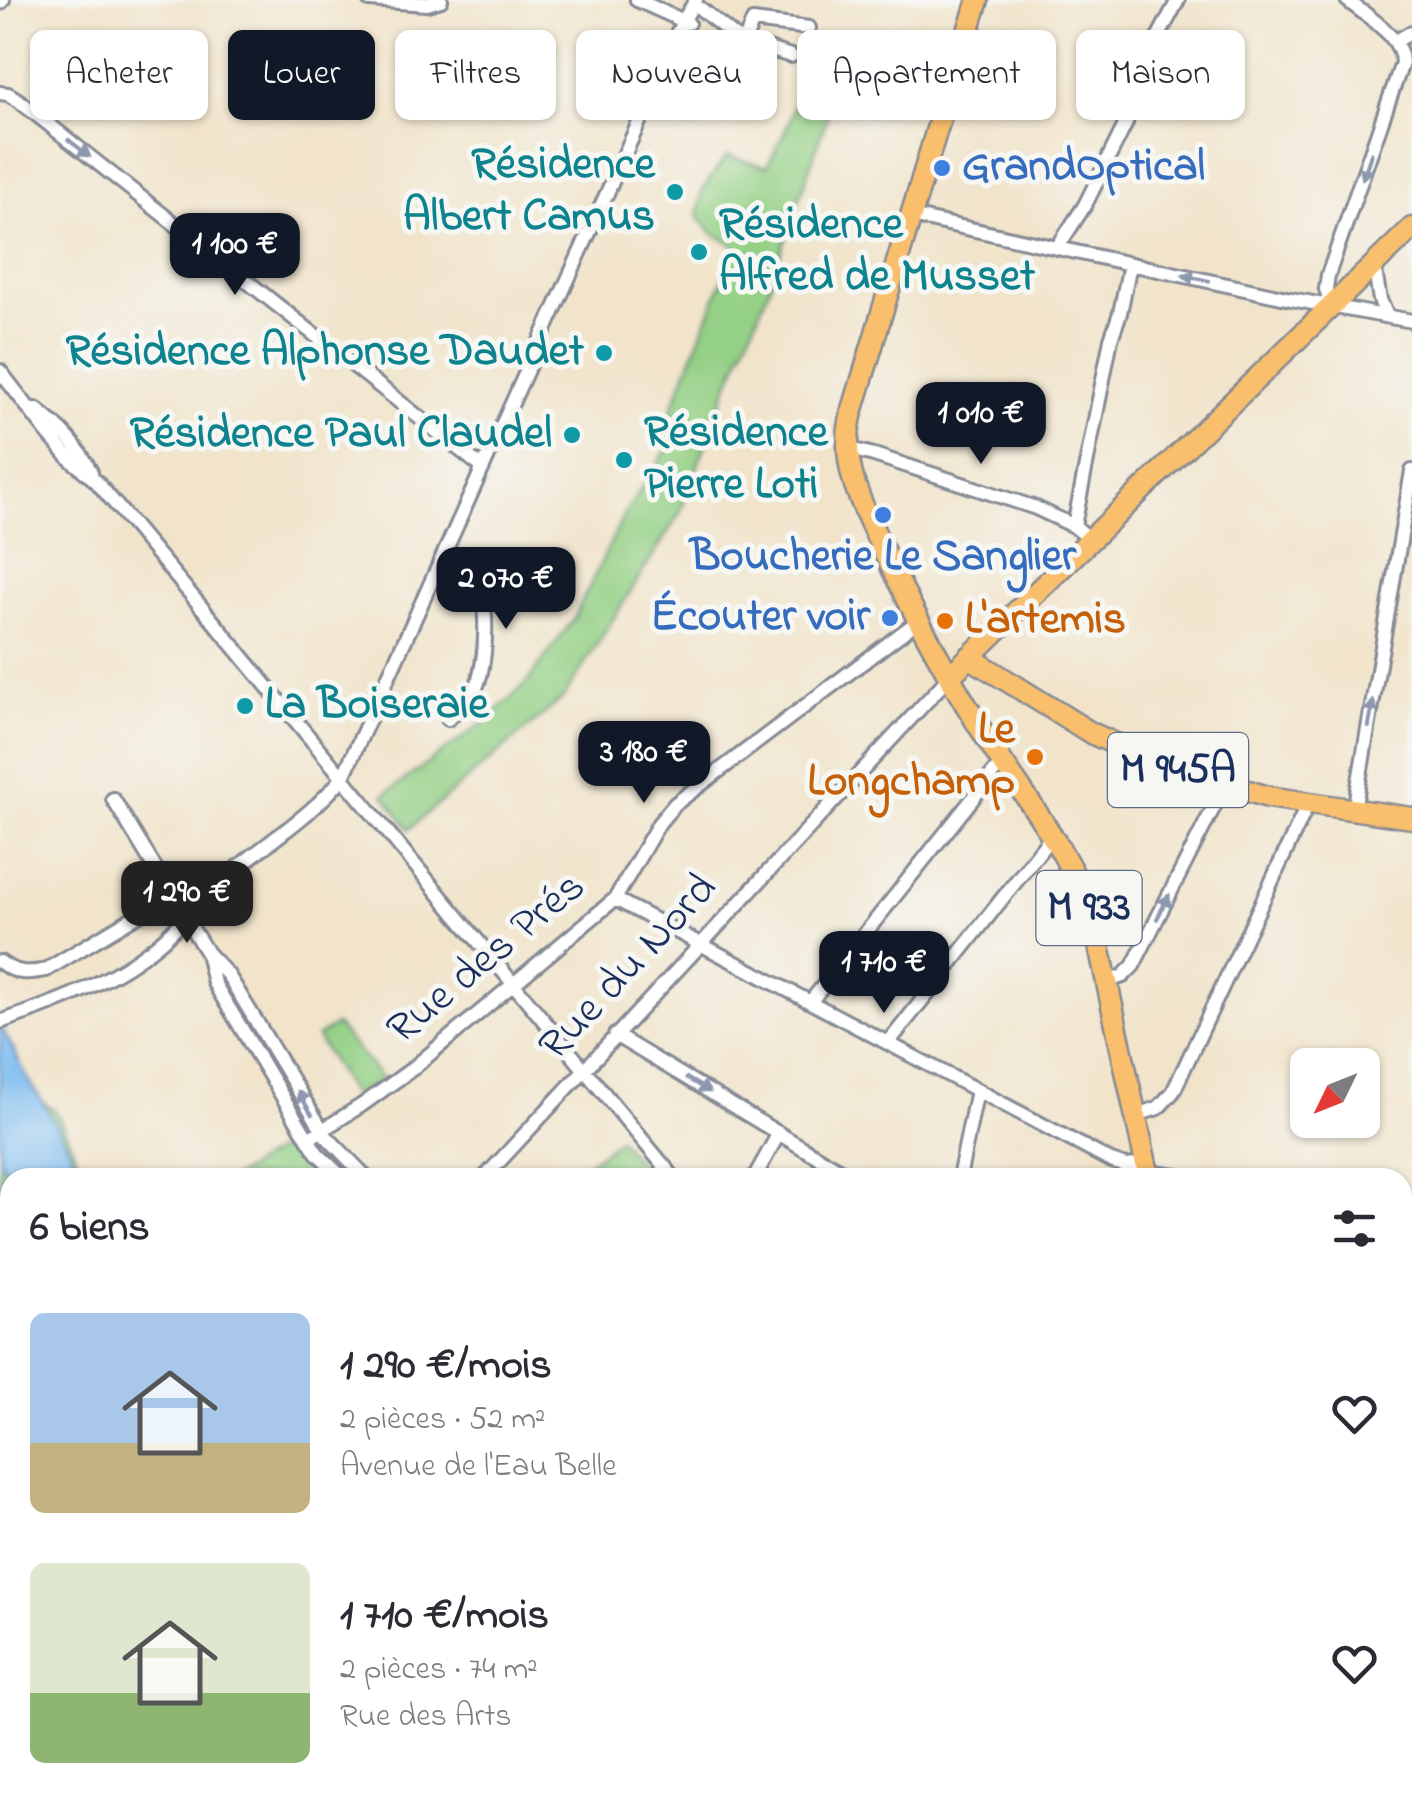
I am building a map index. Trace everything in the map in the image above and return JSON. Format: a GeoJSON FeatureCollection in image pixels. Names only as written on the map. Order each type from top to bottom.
{"type":"FeatureCollection","features":[{"type":"Feature","properties":{"kind":"main road"},"geometry":{"type":"LineString","coordinates":[[978,0],[851,416],[846,448],[858,494],[918,621],[950,676],[1082,533],[1412,228]]}},
{"type":"Feature","properties":{"kind":"main road","name":"M 945A"},"geometry":{"type":"LineString","coordinates":[[968,657],[1104,740],[1163,765],[1268,797],[1412,818]]}},
{"type":"Feature","properties":{"kind":"main road","name":"M 933"},"geometry":{"type":"LineString","coordinates":[[950,676],[1086,896],[1147,1168]]}},
{"type":"Feature","properties":{"kind":"street"},"geometry":{"type":"LineString","coordinates":[[369,0],[427,4],[442,0]]}},
{"type":"Feature","properties":{"kind":"street"},"geometry":{"type":"LineString","coordinates":[[637,0],[687,22]]}},
{"type":"Feature","properties":{"kind":"street"},"geometry":{"type":"LineString","coordinates":[[1057,248],[1085,205],[1126,124],[1130,90],[1178,0]]}},
{"type":"Feature","properties":{"kind":"street"},"geometry":{"type":"LineString","coordinates":[[1331,306],[1326,290],[1328,275],[1400,69],[1402,52],[1396,41],[1347,0]]}},
{"type":"Feature","properties":{"kind":"street"},"geometry":{"type":"LineString","coordinates":[[0,1022],[113,976],[152,950],[224,878],[318,804],[342,777],[687,22],[700,3],[727,30]]}},
{"type":"Feature","properties":{"kind":"street"},"geometry":{"type":"LineString","coordinates":[[746,30],[747,20],[809,28]]}},
{"type":"Feature","properties":{"kind":"street"},"geometry":{"type":"LineString","coordinates":[[1396,41],[1412,32]]}},
{"type":"Feature","properties":{"kind":"street"},"geometry":{"type":"LineString","coordinates":[[777,52],[791,56]]}},
{"type":"Feature","properties":{"kind":"street"},"geometry":{"type":"LineString","coordinates":[[0,94],[18,100],[483,468]]}},
{"type":"Feature","properties":{"kind":"street"},"geometry":{"type":"LineString","coordinates":[[911,216],[1291,299],[1412,321]]}},
{"type":"Feature","properties":{"kind":"street"},"geometry":{"type":"LineString","coordinates":[[846,448],[1015,501],[1082,533],[1111,339],[1130,264]]}},
{"type":"Feature","properties":{"kind":"street"},"geometry":{"type":"LineString","coordinates":[[1374,265],[1387,316]]}},
{"type":"Feature","properties":{"kind":"street"},"geometry":{"type":"LineString","coordinates":[[0,371],[70,459],[96,481],[666,1168]]}},
{"type":"Feature","properties":{"kind":"street"},"geometry":{"type":"LineString","coordinates":[[1354,810],[1412,471]]}},
{"type":"Feature","properties":{"kind":"street"},"geometry":{"type":"LineString","coordinates":[[442,559],[469,573],[476,582],[484,616],[481,669],[476,686],[470,699],[448,720]]}},
{"type":"Feature","properties":{"kind":"street","name":"Rue des Prés"},"geometry":{"type":"LineString","coordinates":[[308,1139],[412,1070],[616,899],[668,810],[918,621]]}},
{"type":"Feature","properties":{"kind":"street","name":"Rue du Nord"},"geometry":{"type":"LineString","coordinates":[[493,1168],[950,676]]}},
{"type":"Feature","properties":{"kind":"street"},"geometry":{"type":"LineString","coordinates":[[811,1001],[1002,762]]}},
{"type":"Feature","properties":{"kind":"street"},"geometry":{"type":"LineString","coordinates":[[1107,982],[1123,976],[1133,966],[1225,785]]}},
{"type":"Feature","properties":{"kind":"street"},"geometry":{"type":"LineString","coordinates":[[113,799],[207,952],[228,975],[322,1130],[356,1168]]}},
{"type":"Feature","properties":{"kind":"street"},"geometry":{"type":"LineString","coordinates":[[1136,1115],[1158,1108],[1173,1092],[1308,804]]}},
{"type":"Feature","properties":{"kind":"street"},"geometry":{"type":"LineString","coordinates":[[889,1042],[1051,837]]}},
{"type":"Feature","properties":{"kind":"street"},"geometry":{"type":"LineString","coordinates":[[0,962],[13,972],[46,970],[172,895]]}},
{"type":"Feature","properties":{"kind":"street"},"geometry":{"type":"LineString","coordinates":[[616,899],[1116,1163],[1137,1168]]}},
{"type":"Feature","properties":{"kind":"street"},"geometry":{"type":"LineString","coordinates":[[207,952],[214,983],[308,1139],[333,1168]]}},
{"type":"Feature","properties":{"kind":"street"},"geometry":{"type":"LineString","coordinates":[[615,1035],[837,1168]]}},
{"type":"Feature","properties":{"kind":"street"},"geometry":{"type":"LineString","coordinates":[[960,1168],[977,1090]]}},
{"type":"Feature","properties":{"kind":"street"},"geometry":{"type":"LineString","coordinates":[[760,1168],[779,1133]]}},
{"type":"Feature","properties":{"kind":"green space"},"geometry":{"type":"Polygon","coordinates":[[[797,95],[797,120],[826,120],[766,296],[680,513],[564,697],[409,829],[384,795],[486,721],[525,685],[573,620],[624,515],[668,448],[672,408],[736,246],[712,233],[698,216],[702,190],[727,156],[767,167],[787,127],[797,95]]]}},
{"type":"Feature","properties":{"kind":"green space"},"geometry":{"type":"Polygon","coordinates":[[[336,1025],[382,1079],[353,1097],[317,1037],[336,1025]]]}},
{"type":"Feature","properties":{"kind":"green space"},"geometry":{"type":"Polygon","coordinates":[[[0,1049],[24,1090],[56,1111],[82,1168],[0,1168],[0,1049]]]}},
{"type":"Feature","properties":{"kind":"green space"},"geometry":{"type":"Polygon","coordinates":[[[619,1139],[643,1168],[582,1168],[619,1139]]]}},
{"type":"Feature","properties":{"kind":"green space"},"geometry":{"type":"Polygon","coordinates":[[[294,1140],[304,1157],[300,1160],[308,1168],[249,1168],[294,1140]]]}},
{"type":"Feature","properties":{"kind":"water"},"geometry":{"type":"Polygon","coordinates":[[[0,1024],[78,1168],[5,1168],[0,1158],[0,1024]]]}},
{"type":"Feature","properties":{"kind":"place","name":"GrandOptical"},"geometry":{"type":"Point","coordinates":[942,168]}},
{"type":"Feature","properties":{"kind":"place","name":"Résidence Albert Camus"},"geometry":{"type":"Point","coordinates":[675,192]}},
{"type":"Feature","properties":{"kind":"place","name":"Résidence Alfred de Musset"},"geometry":{"type":"Point","coordinates":[699,252]}},
{"type":"Feature","properties":{"kind":"place","name":"Résidence Alphonse Daudet"},"geometry":{"type":"Point","coordinates":[604,353]}},
{"type":"Feature","properties":{"kind":"place","name":"Résidence Paul Claudel"},"geometry":{"type":"Point","coordinates":[572,435]}},
{"type":"Feature","properties":{"kind":"place","name":"Résidence Pierre Loti"},"geometry":{"type":"Point","coordinates":[624,460]}},
{"type":"Feature","properties":{"kind":"place","name":"Boucherie Le Sanglier"},"geometry":{"type":"Point","coordinates":[883,515]}},
{"type":"Feature","properties":{"kind":"place","name":"Écouter voir"},"geometry":{"type":"Point","coordinates":[890,618]}},
{"type":"Feature","properties":{"kind":"place","name":"L'artemis"},"geometry":{"type":"Point","coordinates":[945,621]}},
{"type":"Feature","properties":{"kind":"place","name":"La Boiseraie"},"geometry":{"type":"Point","coordinates":[245,706]}},
{"type":"Feature","properties":{"kind":"place","name":"Le Longchamp"},"geometry":{"type":"Point","coordinates":[1035,757]}}]}
